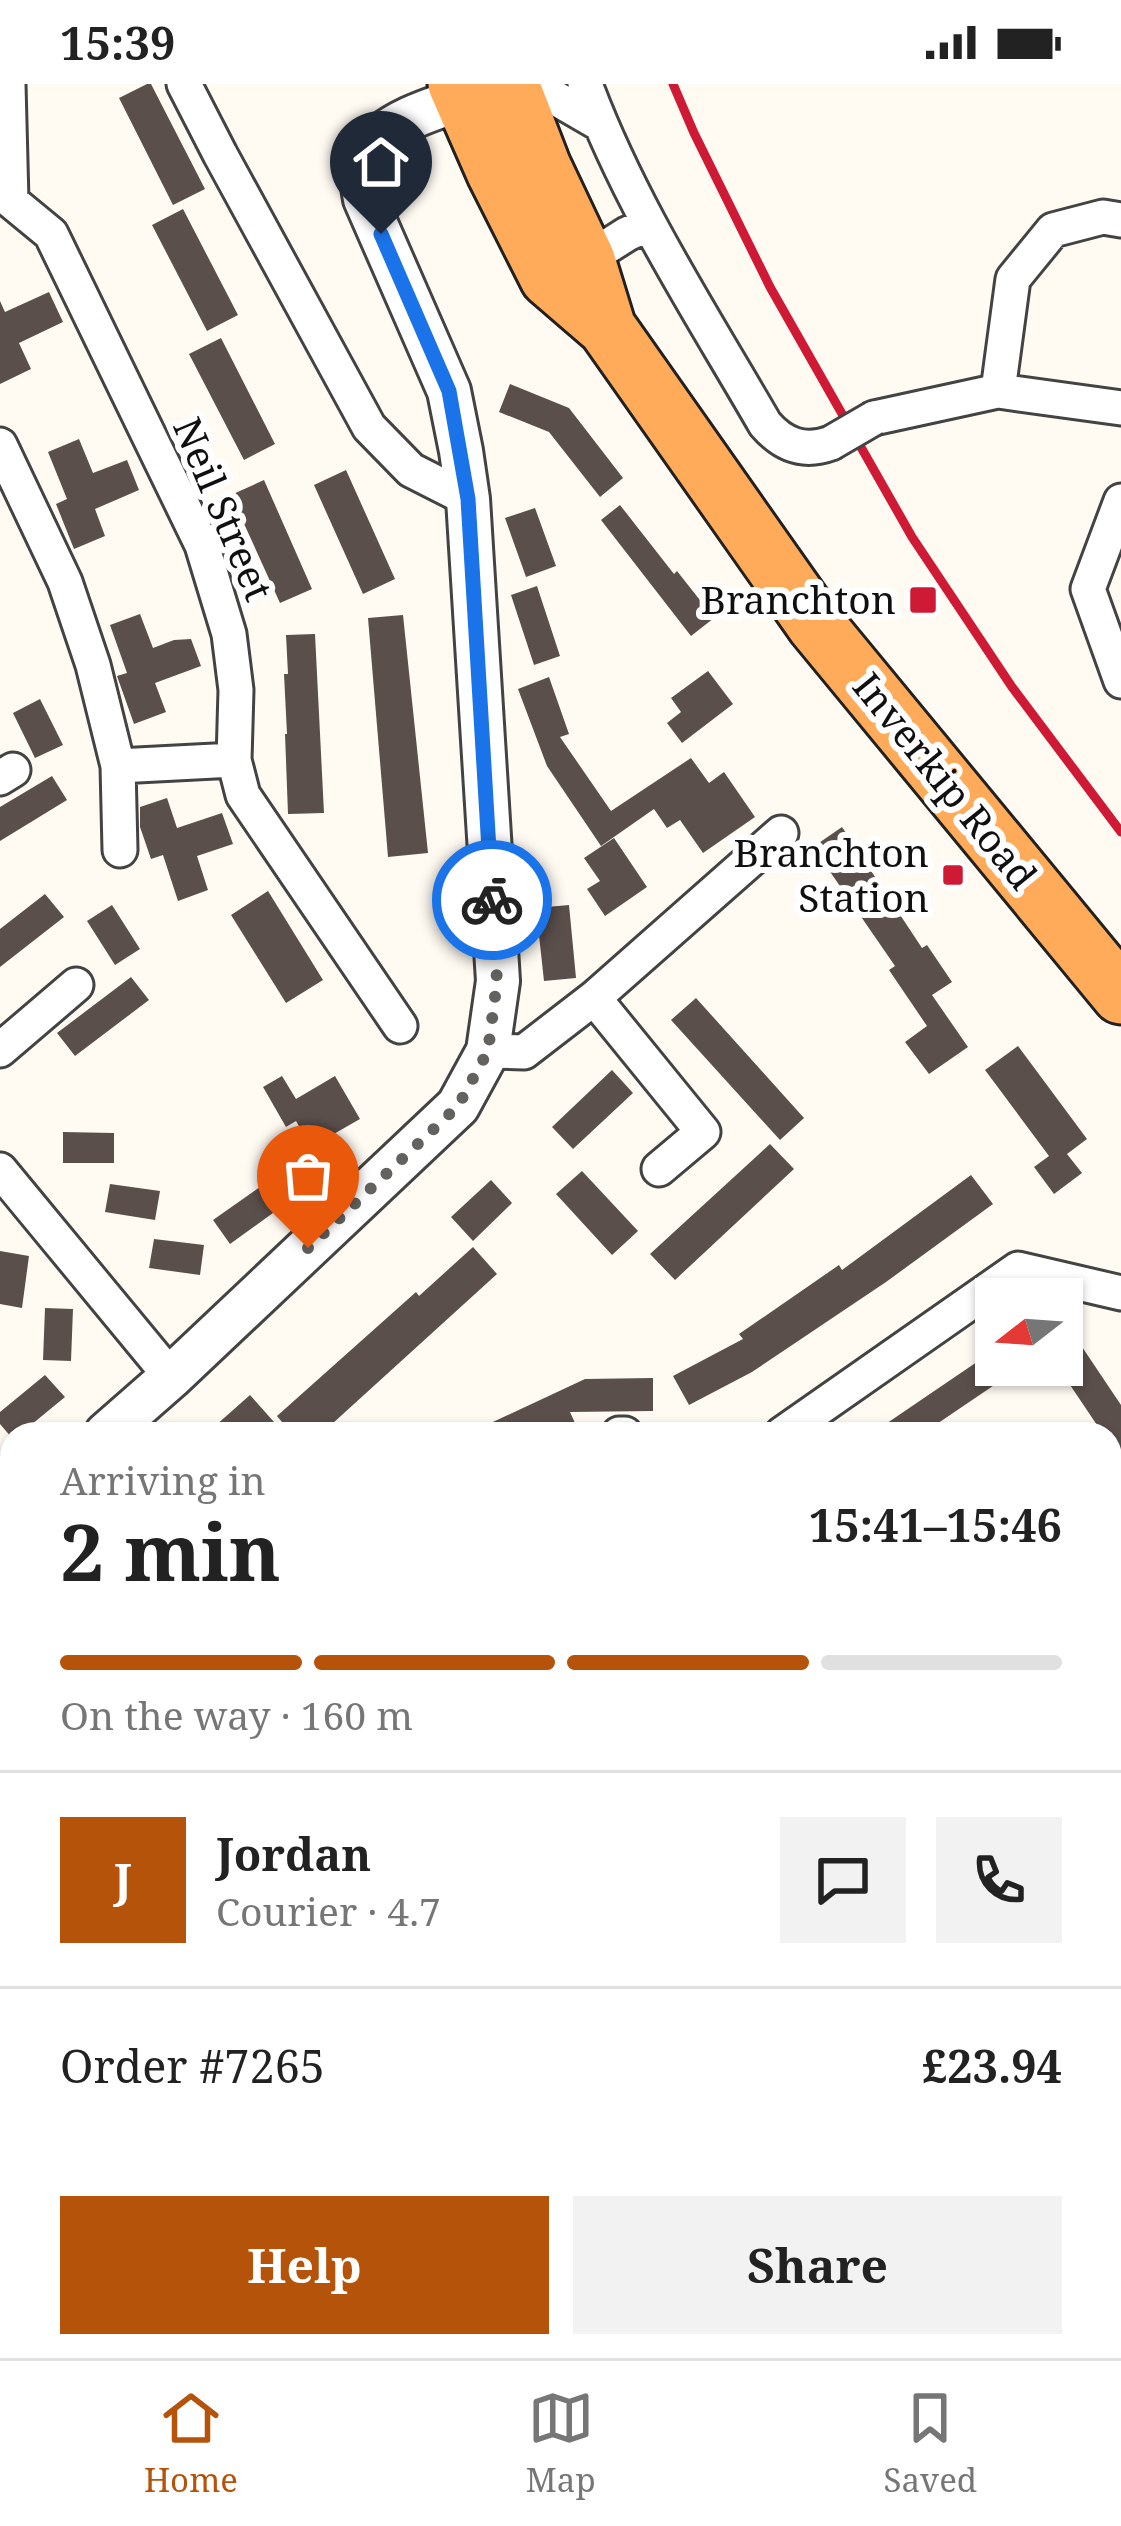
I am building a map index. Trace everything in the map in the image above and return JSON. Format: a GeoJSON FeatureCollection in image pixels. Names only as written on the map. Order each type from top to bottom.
{"type":"FeatureCollection","features":[{"type":"Feature","properties":{"kind":"highway","name":"Inverkip Road"},"geometry":{"type":"LineString","coordinates":[[490,87],[542,167],[586,260],[607,328]]}},
{"type":"Feature","properties":{"kind":"highway","name":"Inverkip Road"},"geometry":{"type":"LineString","coordinates":[[490,87],[496,173],[549,278],[607,328],[816,625],[1121,995]]}},
{"type":"Feature","properties":{"kind":"street","name":"Neil Street"},"geometry":{"type":"LineString","coordinates":[[8,84],[6,216],[51,234],[202,545],[230,634],[236,690],[233,760],[242,795],[400,1026]]}},
{"type":"Feature","properties":{"kind":"street"},"geometry":{"type":"LineString","coordinates":[[184,84],[370,427],[411,470],[468,499]]}},
{"type":"Feature","properties":{"kind":"street"},"geometry":{"type":"LineString","coordinates":[[585,84],[649,224],[778,439],[792,446],[819,448],[874,418],[998,392],[1121,408]]}},
{"type":"Feature","properties":{"kind":"street"},"geometry":{"type":"LineString","coordinates":[[120,1422],[458,1106],[488,1051],[497,981],[468,499],[449,391],[364,199],[361,173],[381,134],[490,87],[550,95],[600,124]]}},
{"type":"Feature","properties":{"kind":"street"},"geometry":{"type":"LineString","coordinates":[[998,392],[1013,280],[1054,230],[1103,217],[1121,220]]}},
{"type":"Feature","properties":{"kind":"street"},"geometry":{"type":"LineString","coordinates":[[586,260],[649,224]]}},
{"type":"Feature","properties":{"kind":"street"},"geometry":{"type":"LineString","coordinates":[[0,445],[64,582],[93,665],[118,766],[120,850]]}},
{"type":"Feature","properties":{"kind":"street"},"geometry":{"type":"LineString","coordinates":[[1121,501],[1088,590],[1121,681]]}},
{"type":"Feature","properties":{"kind":"street"},"geometry":{"type":"LineString","coordinates":[[118,766],[233,760]]}},
{"type":"Feature","properties":{"kind":"street"},"geometry":{"type":"LineString","coordinates":[[488,1051],[524,1052],[594,998],[781,832]]}},
{"type":"Feature","properties":{"kind":"street"},"geometry":{"type":"LineString","coordinates":[[0,1050],[76,985]]}},
{"type":"Feature","properties":{"kind":"street"},"geometry":{"type":"LineString","coordinates":[[594,998],[703,1132],[659,1169]]}},
{"type":"Feature","properties":{"kind":"street"},"geometry":{"type":"LineString","coordinates":[[0,1170],[171,1377]]}},
{"type":"Feature","properties":{"kind":"street"},"geometry":{"type":"LineString","coordinates":[[799,1422],[1018,1269],[1121,1293]]}},
{"type":"Feature","properties":{"kind":"building"},"geometry":{"type":"Polygon","coordinates":[[[147,84],[205,189],[173,205],[119,98],[147,84]]]}},
{"type":"Feature","properties":{"kind":"building"},"geometry":{"type":"Polygon","coordinates":[[[183,209],[238,315],[207,331],[152,225],[183,209]]]}},
{"type":"Feature","properties":{"kind":"building"},"geometry":{"type":"Polygon","coordinates":[[[49,292],[63,322],[19,343],[31,369],[0,384],[0,301],[5,312],[49,292]]]}},
{"type":"Feature","properties":{"kind":"building"},"geometry":{"type":"Polygon","coordinates":[[[221,338],[275,444],[244,460],[189,354],[221,338]]]}},
{"type":"Feature","properties":{"kind":"building"},"geometry":{"type":"Polygon","coordinates":[[[510,384],[569,408],[623,478],[600,497],[549,432],[499,412],[510,384]]]}},
{"type":"Feature","properties":{"kind":"building"},"geometry":{"type":"Polygon","coordinates":[[[79,439],[93,473],[127,460],[139,490],[95,509],[105,536],[74,549],[56,504],[67,499],[48,452],[79,439]]]}},
{"type":"Feature","properties":{"kind":"building"},"geometry":{"type":"Polygon","coordinates":[[[346,470],[395,579],[363,594],[314,485],[346,470]]]}},
{"type":"Feature","properties":{"kind":"building"},"geometry":{"type":"Polygon","coordinates":[[[264,480],[312,589],[280,603],[231,495],[264,480]]]}},
{"type":"Feature","properties":{"kind":"building"},"geometry":{"type":"Polygon","coordinates":[[[620,505],[714,618],[691,636],[601,520],[620,505]]]}},
{"type":"Feature","properties":{"kind":"building"},"geometry":{"type":"Polygon","coordinates":[[[535,508],[556,566],[526,577],[505,518],[535,508]]]}},
{"type":"Feature","properties":{"kind":"building"},"geometry":{"type":"Polygon","coordinates":[[[537,586],[560,656],[534,665],[511,595],[537,586]]]}},
{"type":"Feature","properties":{"kind":"building"},"geometry":{"type":"Polygon","coordinates":[[[140,614],[153,648],[191,639],[201,666],[155,683],[166,712],[134,724],[117,676],[127,673],[110,625],[140,614]]]}},
{"type":"Feature","properties":{"kind":"building"},"geometry":{"type":"Polygon","coordinates":[[[403,615],[428,853],[388,857],[368,618],[403,615]]]}},
{"type":"Feature","properties":{"kind":"building"},"geometry":{"type":"Polygon","coordinates":[[[315,634],[324,813],[288,814],[286,635],[315,634]]]}},
{"type":"Feature","properties":{"kind":"building"},"geometry":{"type":"Polygon","coordinates":[[[708,671],[733,704],[682,743],[667,723],[681,712],[671,698],[708,671]]]}},
{"type":"Feature","properties":{"kind":"building"},"geometry":{"type":"Polygon","coordinates":[[[549,677],[569,734],[560,737],[611,811],[691,758],[709,783],[724,772],[755,817],[703,853],[680,820],[667,828],[654,809],[601,846],[547,766],[518,689],[549,677]]]}},
{"type":"Feature","properties":{"kind":"building"},"geometry":{"type":"Polygon","coordinates":[[[40,699],[63,745],[35,758],[13,713],[40,699]]]}},
{"type":"Feature","properties":{"kind":"building"},"geometry":{"type":"Polygon","coordinates":[[[52,776],[67,800],[0,841],[0,807],[52,776]]]}},
{"type":"Feature","properties":{"kind":"building"},"geometry":{"type":"Polygon","coordinates":[[[167,798],[177,828],[222,813],[233,844],[197,856],[208,890],[178,901],[163,855],[151,859],[140,827],[140,807],[167,798]]]}},
{"type":"Feature","properties":{"kind":"building"},"geometry":{"type":"Polygon","coordinates":[[[842,827],[922,948],[927,945],[952,982],[932,995],[968,1047],[929,1074],[905,1042],[927,1026],[889,970],[895,966],[813,847],[842,827]]]}},
{"type":"Feature","properties":{"kind":"building"},"geometry":{"type":"Polygon","coordinates":[[[614,838],[647,887],[605,916],[587,889],[600,881],[584,858],[614,838]]]}},
{"type":"Feature","properties":{"kind":"building"},"geometry":{"type":"Polygon","coordinates":[[[268,891],[323,980],[286,1003],[231,915],[268,891]]]}},
{"type":"Feature","properties":{"kind":"building"},"geometry":{"type":"Polygon","coordinates":[[[45,894],[64,917],[0,967],[0,929],[45,894]]]}},
{"type":"Feature","properties":{"kind":"building"},"geometry":{"type":"Polygon","coordinates":[[[112,905],[140,949],[115,965],[87,921],[112,905]]]}},
{"type":"Feature","properties":{"kind":"building"},"geometry":{"type":"Polygon","coordinates":[[[569,905],[576,978],[544,981],[536,908],[569,905]]]}},
{"type":"Feature","properties":{"kind":"building"},"geometry":{"type":"Polygon","coordinates":[[[131,977],[149,1000],[75,1056],[57,1033],[131,977]]]}},
{"type":"Feature","properties":{"kind":"building"},"geometry":{"type":"Polygon","coordinates":[[[696,998],[804,1118],[780,1140],[671,1020],[696,998]]]}},
{"type":"Feature","properties":{"kind":"building"},"geometry":{"type":"Polygon","coordinates":[[[1018,1046],[1087,1139],[1067,1154],[1082,1173],[1054,1194],[1034,1167],[1049,1156],[985,1070],[1018,1046]]]}},
{"type":"Feature","properties":{"kind":"building"},"geometry":{"type":"Polygon","coordinates":[[[612,1070],[633,1093],[573,1149],[552,1127],[612,1070]]]}},
{"type":"Feature","properties":{"kind":"building"},"geometry":{"type":"Polygon","coordinates":[[[282,1076],[296,1099],[335,1076],[360,1119],[311,1147],[296,1121],[286,1127],[263,1087],[282,1076]]]}},
{"type":"Feature","properties":{"kind":"building"},"geometry":{"type":"Polygon","coordinates":[[[63,1132],[114,1133],[114,1163],[63,1163],[63,1132]]]}},
{"type":"Feature","properties":{"kind":"building"},"geometry":{"type":"Polygon","coordinates":[[[770,1144],[794,1169],[675,1280],[650,1254],[770,1144]]]}},
{"type":"Feature","properties":{"kind":"building"},"geometry":{"type":"Polygon","coordinates":[[[582,1171],[638,1231],[612,1255],[556,1194],[582,1171]]]}},
{"type":"Feature","properties":{"kind":"building"},"geometry":{"type":"Polygon","coordinates":[[[971,1175],[993,1204],[752,1372],[689,1405],[673,1376],[743,1339],[739,1334],[839,1265],[842,1270],[971,1175]]]}},
{"type":"Feature","properties":{"kind":"building"},"geometry":{"type":"Polygon","coordinates":[[[491,1180],[512,1203],[473,1241],[451,1217],[491,1180]]]}},
{"type":"Feature","properties":{"kind":"building"},"geometry":{"type":"Polygon","coordinates":[[[267,1182],[284,1205],[230,1244],[213,1220],[267,1182]]]}},
{"type":"Feature","properties":{"kind":"building"},"geometry":{"type":"Polygon","coordinates":[[[110,1184],[160,1191],[155,1220],[105,1212],[110,1184]]]}},
{"type":"Feature","properties":{"kind":"building"},"geometry":{"type":"Polygon","coordinates":[[[154,1239],[204,1245],[200,1275],[149,1268],[154,1239]]]}},
{"type":"Feature","properties":{"kind":"building"},"geometry":{"type":"Polygon","coordinates":[[[473,1247],[497,1274],[334,1422],[282,1422],[277,1416],[416,1292],[419,1296],[473,1247]]]}},
{"type":"Feature","properties":{"kind":"building"},"geometry":{"type":"Polygon","coordinates":[[[0,1251],[29,1256],[22,1308],[0,1304],[0,1251]]]}},
{"type":"Feature","properties":{"kind":"building"},"geometry":{"type":"Polygon","coordinates":[[[45,1308],[73,1309],[71,1361],[43,1360],[45,1308]]]}},
{"type":"Feature","properties":{"kind":"building"},"geometry":{"type":"Polygon","coordinates":[[[1083,1348],[1121,1405],[1121,1422],[1095,1422],[1071,1386],[1083,1386],[1083,1348]]]}},
{"type":"Feature","properties":{"kind":"building"},"geometry":{"type":"Polygon","coordinates":[[[975,1363],[975,1386],[993,1386],[940,1422],[889,1422],[975,1363]]]}},
{"type":"Feature","properties":{"kind":"building"},"geometry":{"type":"Polygon","coordinates":[[[45,1375],[65,1397],[35,1422],[0,1422],[0,1412],[45,1375]]]}},
{"type":"Feature","properties":{"kind":"building"},"geometry":{"type":"Polygon","coordinates":[[[653,1378],[653,1411],[570,1412],[575,1422],[493,1422],[585,1379],[653,1378]]]}},
{"type":"Feature","properties":{"kind":"building"},"geometry":{"type":"Polygon","coordinates":[[[250,1395],[274,1422],[220,1422],[250,1395]]]}},
{"type":"Feature","properties":{"kind":"railway"},"geometry":{"type":"LineString","coordinates":[[673,84],[770,287],[912,537],[1012,687],[1121,832]]}},
{"type":"Feature","properties":{"kind":"way so far"},"geometry":{"type":"LineString","coordinates":[[308,1248],[458,1106],[488,1051],[497,981],[492,900]]}},
{"type":"Feature","properties":{"kind":"place","name":"Branchton"},"geometry":{"type":"Point","coordinates":[923,600]}},
{"type":"Feature","properties":{"kind":"place","name":"Branchton Station"},"geometry":{"type":"Point","coordinates":[953,875]}},
{"type":"Feature","properties":{"kind":"route"},"geometry":{"type":"LineString","coordinates":[[381,234],[449,391],[461,452],[468,499],[492,900]]}}]}
